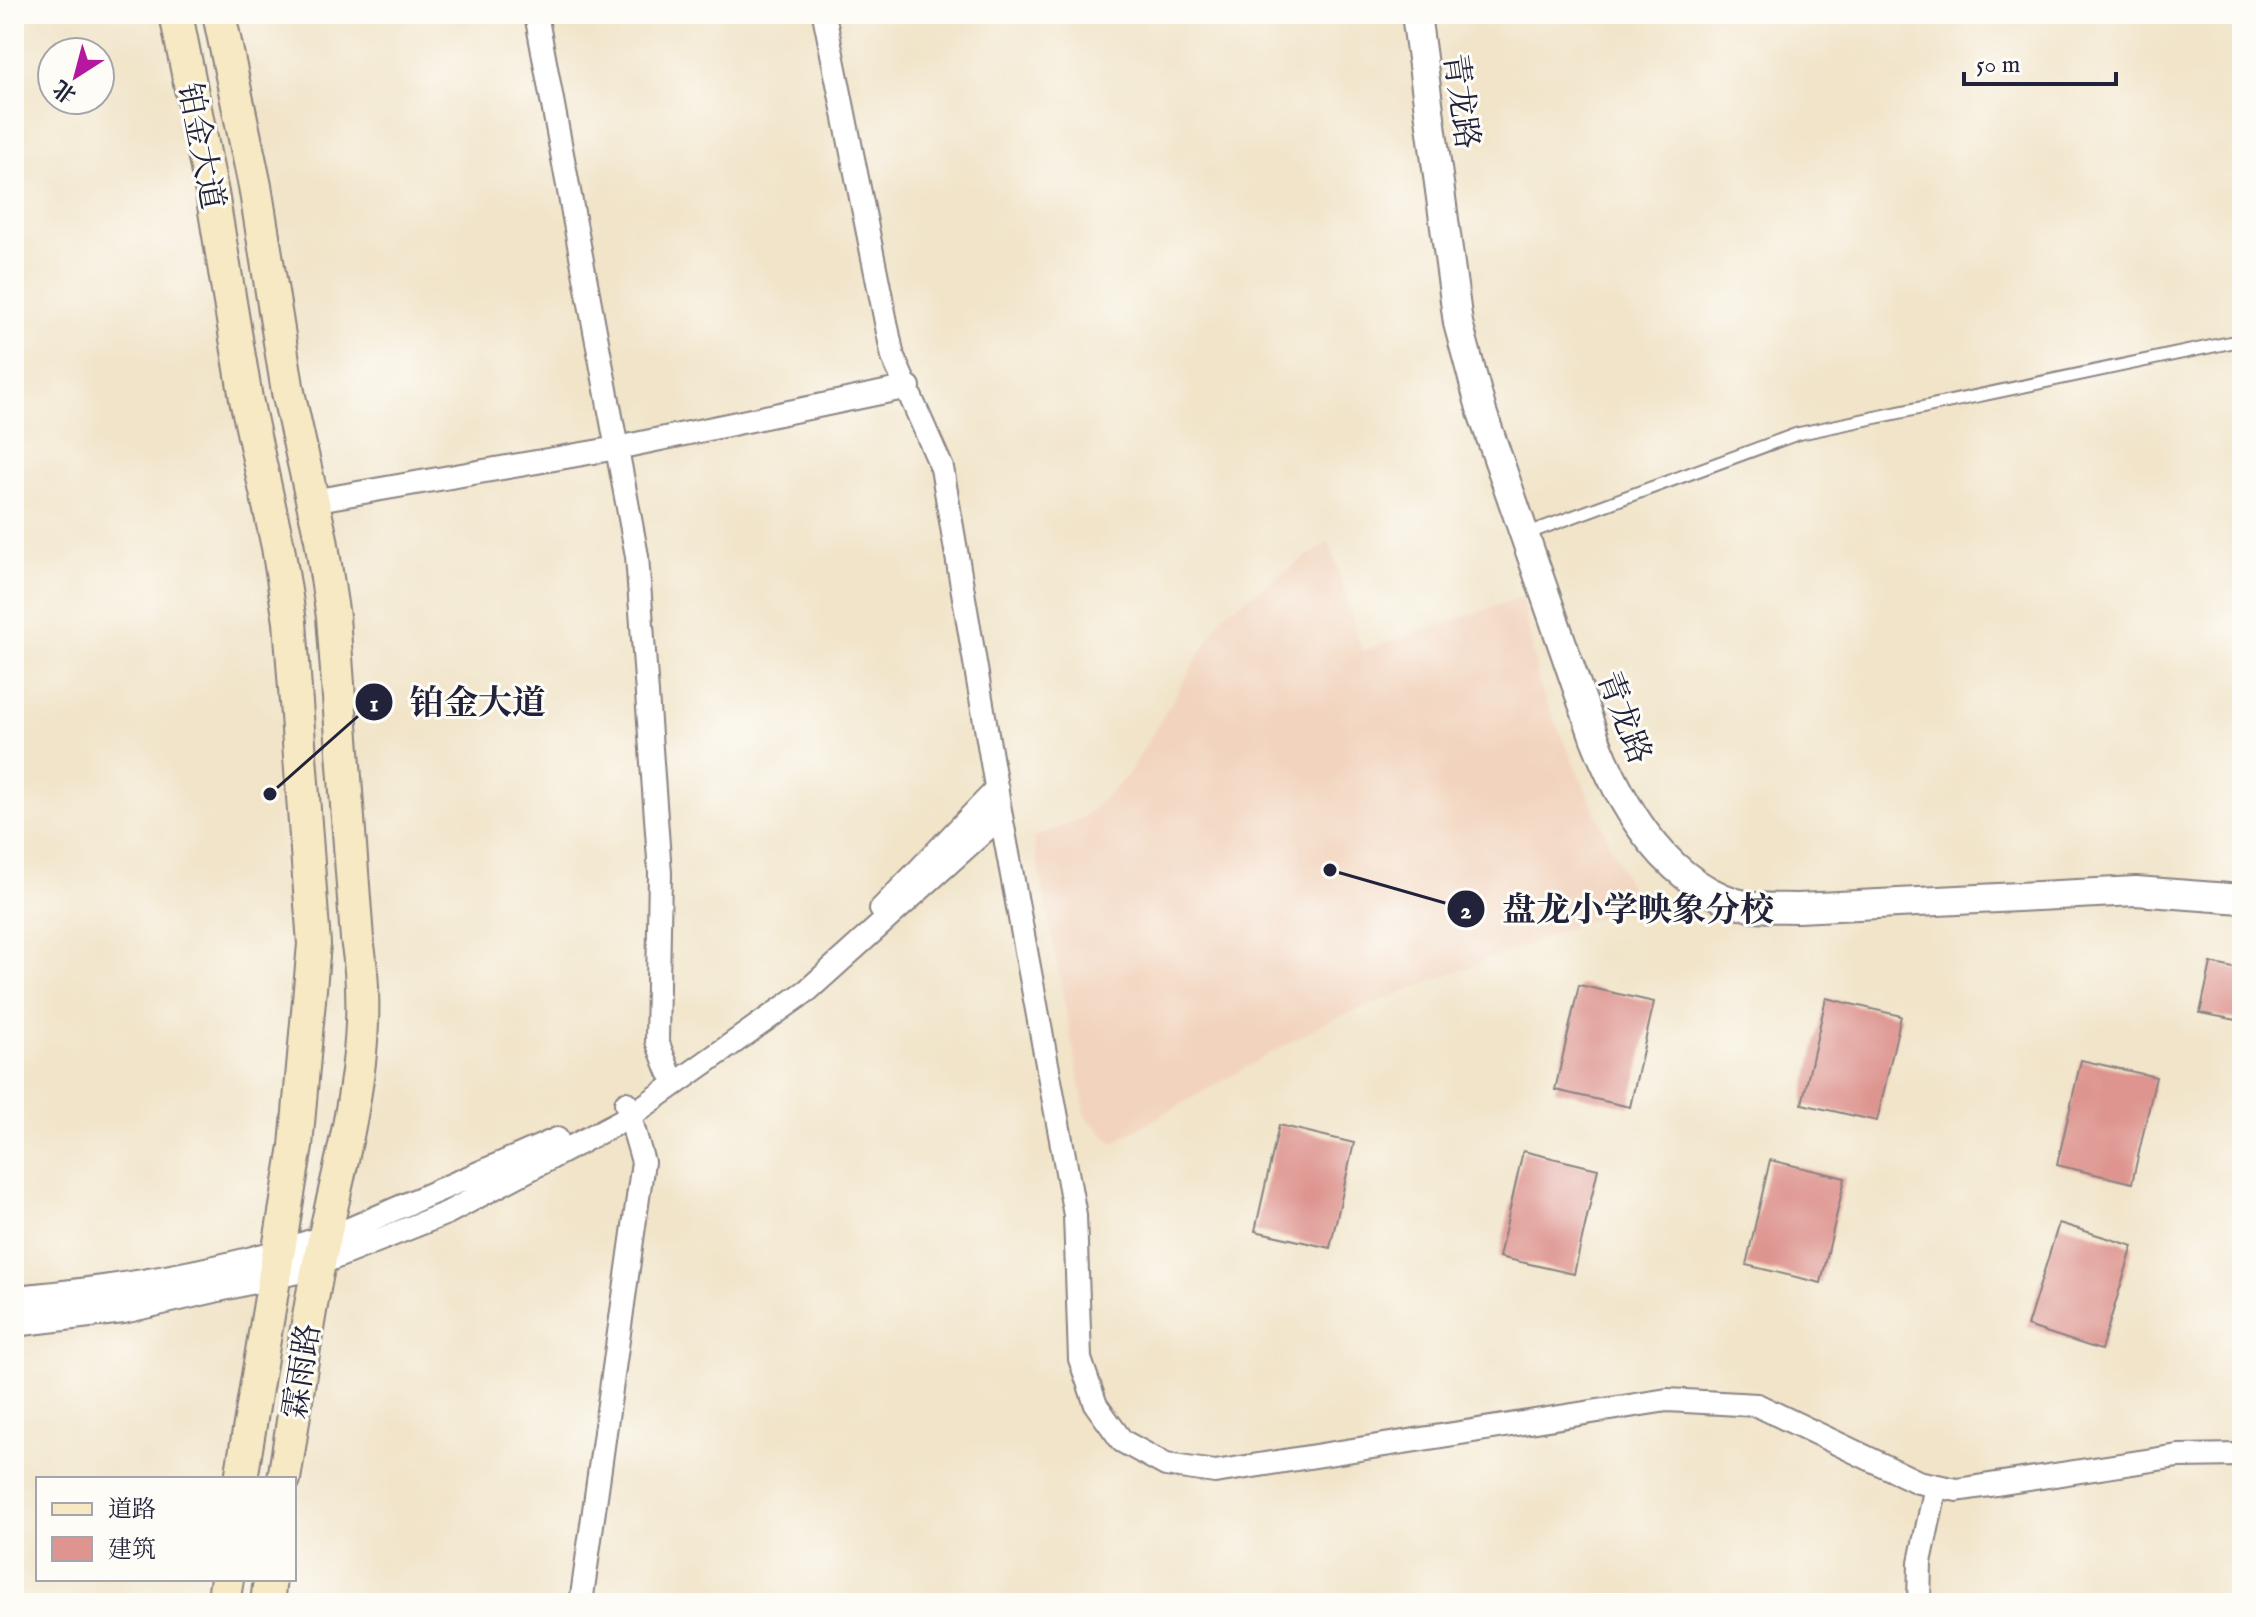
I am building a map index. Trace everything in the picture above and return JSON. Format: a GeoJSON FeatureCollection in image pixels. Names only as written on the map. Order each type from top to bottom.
{"type":"FeatureCollection","features":[{"type":"Feature","properties":{"kind":"main road","name":"铂金大道"},"geometry":{"type":"LineString","coordinates":[[176,14],[212,193],[246,399],[278,547],[300,733],[314,944],[296,1146],[275,1266]]}},
{"type":"Feature","properties":{"kind":"main road","name":"铂金大道"},"geometry":{"type":"LineString","coordinates":[[219,14],[255,186],[288,392],[333,617],[357,939],[363,976],[357,1083],[321,1252]]}},
{"type":"Feature","properties":{"kind":"main road","name":"霖雨路"},"geometry":{"type":"LineString","coordinates":[[284,1477],[321,1252]]}},
{"type":"Feature","properties":{"kind":"main road","name":"霖雨路"},"geometry":{"type":"LineString","coordinates":[[241,1477],[275,1266]]}},
{"type":"Feature","properties":{"kind":"main road"},"geometry":{"type":"LineString","coordinates":[[223,1603],[227,1581]]}},
{"type":"Feature","properties":{"kind":"main road"},"geometry":{"type":"LineString","coordinates":[[267,1603],[270,1581]]}},
{"type":"Feature","properties":{"kind":"street"},"geometry":{"type":"LineString","coordinates":[[536,14],[637,556],[660,873],[657,1041],[669,1072]]}},
{"type":"Feature","properties":{"kind":"street"},"geometry":{"type":"LineString","coordinates":[[824,14],[893,357],[909,387],[942,468],[1001,816],[1075,1215],[1080,1359],[1096,1405],[1122,1441],[1166,1465],[1215,1472],[1667,1400],[1757,1405],[1918,1482],[1957,1490],[2178,1456],[2242,1455]]}},
{"type":"Feature","properties":{"kind":"street","name":"青龙路"},"geometry":{"type":"LineString","coordinates":[[1416,14],[1458,323],[1482,412],[1613,785],[1635,823],[1704,888],[1748,906],[1798,908],[2136,891],[2242,899]]}},
{"type":"Feature","properties":{"kind":"street"},"geometry":{"type":"LineString","coordinates":[[312,501],[617,448],[909,387]]}},
{"type":"Feature","properties":{"kind":"street"},"geometry":{"type":"LineString","coordinates":[[628,1108],[669,1072],[798,981],[882,909],[997,789]]}},
{"type":"Feature","properties":{"kind":"street"},"geometry":{"type":"LineString","coordinates":[[14,1322],[123,1309],[447,1213],[628,1108],[808,990],[1001,816]]}},
{"type":"Feature","properties":{"kind":"street"},"geometry":{"type":"LineString","coordinates":[[581,1603],[643,1162],[628,1108]]}},
{"type":"Feature","properties":{"kind":"street"},"geometry":{"type":"LineString","coordinates":[[14,1300],[275,1266]]}},
{"type":"Feature","properties":{"kind":"street"},"geometry":{"type":"LineString","coordinates":[[1919,1603],[1920,1562],[1936,1486]]}},
{"type":"Feature","properties":{"kind":"lane"},"geometry":{"type":"LineString","coordinates":[[1524,535],[1797,434],[2242,340]]}},
{"type":"Feature","properties":{"kind":"shaded area"},"geometry":{"type":"Polygon","coordinates":[[[1329,541],[1362,651],[1522,597],[1540,688],[1636,902],[1324,1023],[1113,1143],[1086,1117],[1033,838],[1084,817],[1127,776],[1224,614],[1329,541]]]}},
{"type":"Feature","properties":{"kind":"building"},"geometry":{"type":"Polygon","coordinates":[[[2211,963],[2242,970],[2242,1021],[2200,1013],[2211,963]]]}},
{"type":"Feature","properties":{"kind":"building"},"geometry":{"type":"Polygon","coordinates":[[[1579,985],[1654,1002],[1630,1107],[1555,1090],[1579,985]]]}},
{"type":"Feature","properties":{"kind":"building"},"geometry":{"type":"Polygon","coordinates":[[[1826,998],[1901,1016],[1877,1121],[1802,1104],[1826,998]]]}},
{"type":"Feature","properties":{"kind":"building"},"geometry":{"type":"Polygon","coordinates":[[[2081,1060],[2156,1077],[2132,1183],[2057,1165],[2081,1060]]]}},
{"type":"Feature","properties":{"kind":"building"},"geometry":{"type":"Polygon","coordinates":[[[1279,1125],[1354,1143],[1330,1248],[1255,1231],[1279,1125]]]}},
{"type":"Feature","properties":{"kind":"building"},"geometry":{"type":"Polygon","coordinates":[[[1523,1151],[1598,1169],[1574,1274],[1499,1257],[1523,1151]]]}},
{"type":"Feature","properties":{"kind":"building"},"geometry":{"type":"Polygon","coordinates":[[[1770,1160],[1845,1178],[1821,1283],[1746,1265],[1770,1160]]]}},
{"type":"Feature","properties":{"kind":"building"},"geometry":{"type":"Polygon","coordinates":[[[2059,1223],[2133,1246],[2101,1350],[2027,1326],[2059,1223]]]}},
{"type":"Feature","properties":{"kind":"place","name":"铂金大道"},"geometry":{"type":"Point","coordinates":[270,794]}},
{"type":"Feature","properties":{"kind":"place","name":"盘龙小学映象分校"},"geometry":{"type":"Point","coordinates":[1330,870]}}]}
